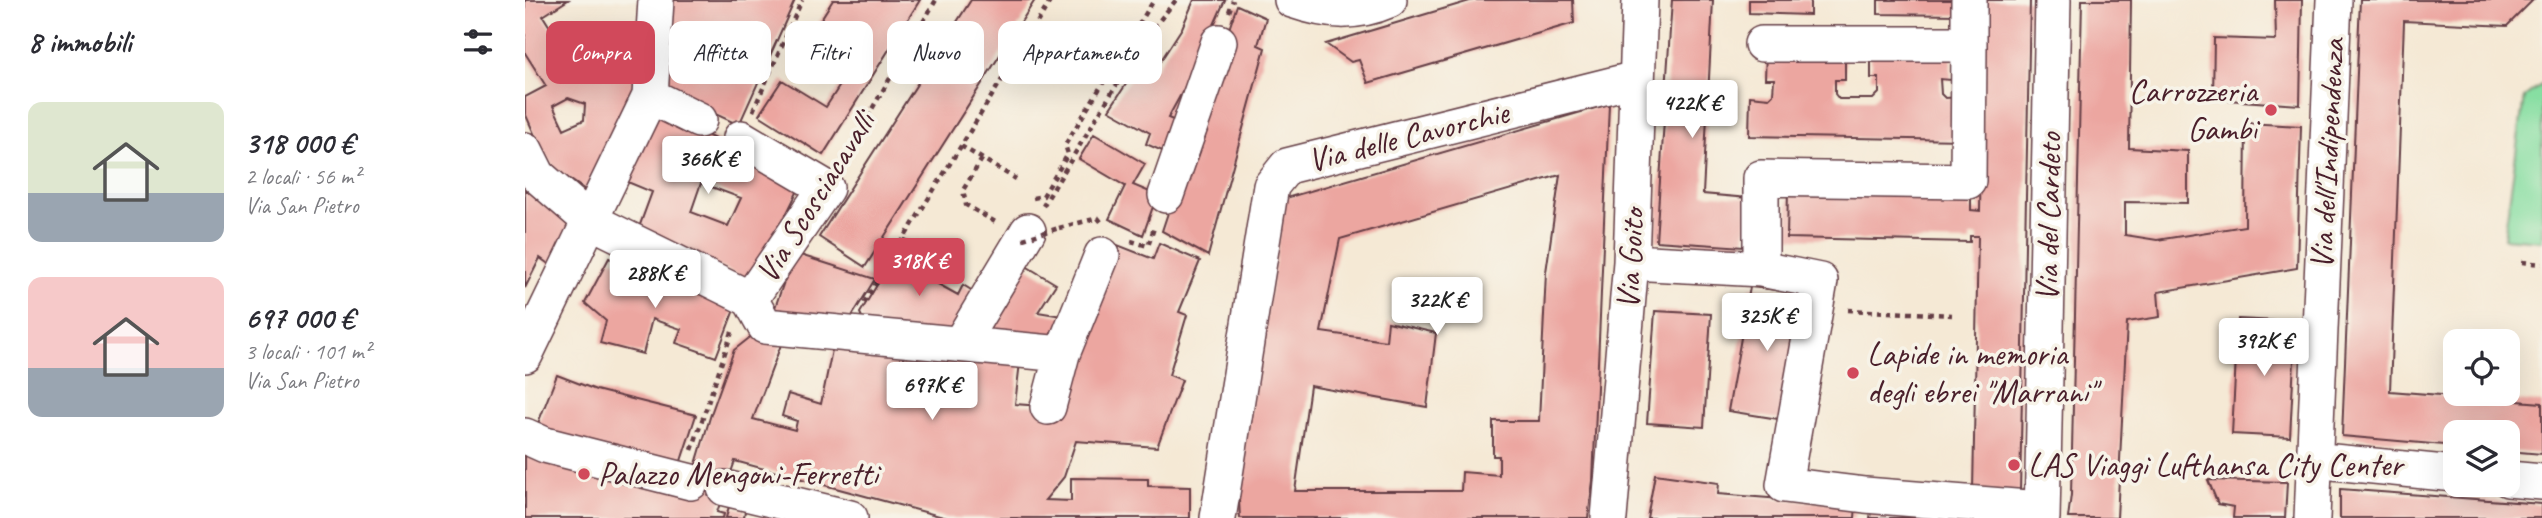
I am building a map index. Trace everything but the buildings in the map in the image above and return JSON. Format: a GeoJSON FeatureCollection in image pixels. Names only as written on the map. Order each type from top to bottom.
{"type":"FeatureCollection","features":[{"type":"Feature","properties":{"kind":"street"},"geometry":{"type":"LineString","coordinates":[[525,355],[650,96],[656,0]]}},
{"type":"Feature","properties":{"kind":"street"},"geometry":{"type":"LineString","coordinates":[[1292,0],[1322,10],[1368,9],[1389,0]]}},
{"type":"Feature","properties":{"kind":"street","name":"Via Goito"},"geometry":{"type":"LineString","coordinates":[[1609,518],[1632,262],[1640,0]]}},
{"type":"Feature","properties":{"kind":"street"},"geometry":{"type":"LineString","coordinates":[[1761,269],[1761,178],[1968,181],[1969,0]]}},
{"type":"Feature","properties":{"kind":"street","name":"Via del Cardeto"},"geometry":{"type":"LineString","coordinates":[[2042,514],[2053,0]]}},
{"type":"Feature","properties":{"kind":"street","name":"Via dell'Indipendenza"},"geometry":{"type":"LineString","coordinates":[[2312,518],[2334,0]]}},
{"type":"Feature","properties":{"kind":"street"},"geometry":{"type":"LineString","coordinates":[[1166,195],[1219,42]]}},
{"type":"Feature","properties":{"kind":"street"},"geometry":{"type":"LineString","coordinates":[[1762,44],[1969,44]]}},
{"type":"Feature","properties":{"kind":"street","name":"Via delle Cavorchie"},"geometry":{"type":"LineString","coordinates":[[1218,518],[1271,186],[1287,166],[1636,79]]}},
{"type":"Feature","properties":{"kind":"street"},"geometry":{"type":"LineString","coordinates":[[650,96],[699,120]]}},
{"type":"Feature","properties":{"kind":"street"},"geometry":{"type":"LineString","coordinates":[[741,138],[825,188]]}},
{"type":"Feature","properties":{"kind":"street"},"geometry":{"type":"LineString","coordinates":[[525,150],[538,176],[589,220],[750,299],[765,326],[1062,354]]}},
{"type":"Feature","properties":{"kind":"street","name":"Via Scosciacavalli"},"geometry":{"type":"LineString","coordinates":[[750,299],[825,188]]}},
{"type":"Feature","properties":{"kind":"street"},"geometry":{"type":"LineString","coordinates":[[960,344],[1025,227]]}},
{"type":"Feature","properties":{"kind":"street"},"geometry":{"type":"LineString","coordinates":[[1048,407],[1062,354],[1102,255]]}},
{"type":"Feature","properties":{"kind":"street"},"geometry":{"type":"LineString","coordinates":[[1632,262],[1761,269],[1820,281],[1784,485],[2042,514]]}},
{"type":"Feature","properties":{"kind":"street"},"geometry":{"type":"LineString","coordinates":[[525,436],[545,445],[686,481]]}},
{"type":"Feature","properties":{"kind":"street"},"geometry":{"type":"LineString","coordinates":[[2313,460],[2443,473]]}},
{"type":"Feature","properties":{"kind":"street"},"geometry":{"type":"LineString","coordinates":[[2520,480],[2542,482]]}},
{"type":"Feature","properties":{"kind":"street"},"geometry":{"type":"LineString","coordinates":[[725,488],[780,509],[850,518]]}},
{"type":"Feature","properties":{"kind":"path"},"geometry":{"type":"LineString","coordinates":[[741,138],[802,0]]}},
{"type":"Feature","properties":{"kind":"path","name":"Via Scosciacavalli"},"geometry":{"type":"LineString","coordinates":[[825,188],[936,0]]}},
{"type":"Feature","properties":{"kind":"path"},"geometry":{"type":"LineString","coordinates":[[845,334],[1051,0]]}},
{"type":"Feature","properties":{"kind":"path"},"geometry":{"type":"LineString","coordinates":[[1025,227],[1068,155],[1065,145],[1154,0]]}},
{"type":"Feature","properties":{"kind":"path"},"geometry":{"type":"LineString","coordinates":[[1025,227],[1143,41],[1176,0]]}},
{"type":"Feature","properties":{"kind":"path"},"geometry":{"type":"LineString","coordinates":[[961,146],[1016,179]]}},
{"type":"Feature","properties":{"kind":"path"},"geometry":{"type":"LineString","coordinates":[[982,159],[963,190],[966,205],[1025,227],[1098,218]]}},
{"type":"Feature","properties":{"kind":"path"},"geometry":{"type":"LineString","coordinates":[[2522,262],[2542,264]]}},
{"type":"Feature","properties":{"kind":"path","name":"Via Scosciacavalli"},"geometry":{"type":"LineString","coordinates":[[686,481],[735,322],[750,299]]}},
{"type":"Feature","properties":{"kind":"path"},"geometry":{"type":"LineString","coordinates":[[1842,309],[1952,315]]}},
{"type":"Feature","properties":{"kind":"green space"},"geometry":{"type":"Polygon","coordinates":[[[2542,84],[2542,241],[2504,238],[2524,97],[2542,84]]]}},
{"type":"Feature","properties":{"kind":"place","name":"Carrozzeria Gambi"},"geometry":{"type":"Point","coordinates":[2271,110]}},
{"type":"Feature","properties":{"kind":"place","name":"Lapide in memoria degli ebrei \"Marrani\""},"geometry":{"type":"Point","coordinates":[1853,373]}},
{"type":"Feature","properties":{"kind":"place","name":"LAS Viaggi Lufthansa City Center"},"geometry":{"type":"Point","coordinates":[2014,465]}},
{"type":"Feature","properties":{"kind":"place","name":"Palazzo Mengoni-Ferretti"},"geometry":{"type":"Point","coordinates":[584,474]}}]}
